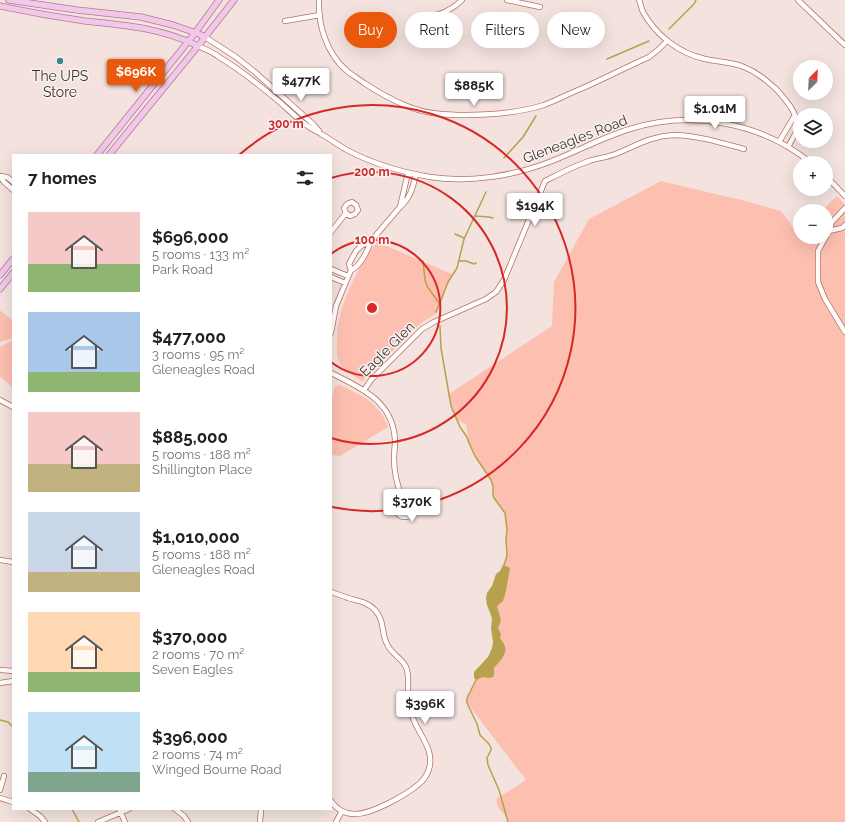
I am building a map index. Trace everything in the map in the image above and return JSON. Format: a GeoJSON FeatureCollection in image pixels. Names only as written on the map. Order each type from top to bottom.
{"type":"FeatureCollection","features":[{"type":"Feature","properties":{"kind":"main road"},"geometry":{"type":"LineString","coordinates":[[9,0],[77,10],[141,17],[173,25],[205,37]]}},
{"type":"Feature","properties":{"kind":"main road"},"geometry":{"type":"LineString","coordinates":[[98,154],[195,33],[219,0]]}},
{"type":"Feature","properties":{"kind":"main road"},"geometry":{"type":"LineString","coordinates":[[110,154],[234,0]]}},
{"type":"Feature","properties":{"kind":"main road"},"geometry":{"type":"LineString","coordinates":[[0,6],[51,16],[120,24],[154,30],[176,36],[198,46]]}},
{"type":"Feature","properties":{"kind":"main road"},"geometry":{"type":"LineString","coordinates":[[0,275],[12,260]]}},
{"type":"Feature","properties":{"kind":"main road"},"geometry":{"type":"LineString","coordinates":[[0,289],[12,274]]}},
{"type":"Feature","properties":{"kind":"street"},"geometry":{"type":"LineString","coordinates":[[319,0],[323,32],[329,50],[348,72],[382,94],[407,106],[430,112],[451,115],[503,114],[543,105],[649,57],[667,41]]}},
{"type":"Feature","properties":{"kind":"street"},"geometry":{"type":"LineString","coordinates":[[445,12],[462,0]]}},
{"type":"Feature","properties":{"kind":"street"},"geometry":{"type":"LineString","coordinates":[[507,0],[540,7]]}},
{"type":"Feature","properties":{"kind":"street"},"geometry":{"type":"LineString","coordinates":[[639,0],[642,11],[667,41],[690,54],[705,59],[735,64],[755,73],[787,100],[793,109]]}},
{"type":"Feature","properties":{"kind":"street"},"geometry":{"type":"LineString","coordinates":[[798,0],[845,45]]}},
{"type":"Feature","properties":{"kind":"street"},"geometry":{"type":"LineString","coordinates":[[285,21],[320,15]]}},
{"type":"Feature","properties":{"kind":"street","name":"Gleneagles Road"},"geometry":{"type":"LineString","coordinates":[[205,37],[256,72],[322,134]]}},
{"type":"Feature","properties":{"kind":"street","name":"Gleneagles Road"},"geometry":{"type":"LineString","coordinates":[[198,46],[218,56],[253,80],[309,127],[361,157],[386,167],[408,173],[455,179],[486,177],[518,172],[550,162],[614,134],[665,121],[690,120],[718,122],[754,131],[779,142],[801,156]]}},
{"type":"Feature","properties":{"kind":"street"},"geometry":{"type":"LineString","coordinates":[[779,142],[793,118]]}},
{"type":"Feature","properties":{"kind":"street","name":"Eagle Glen"},"geometry":{"type":"LineString","coordinates":[[364,390],[371,380],[422,329],[434,322],[486,299],[496,292],[504,280],[545,181],[588,161],[617,154],[640,142],[659,136],[688,136],[711,140],[744,149]]}},
{"type":"Feature","properties":{"kind":"street"},"geometry":{"type":"LineString","coordinates":[[788,147],[793,137]]}},
{"type":"Feature","properties":{"kind":"street"},"geometry":{"type":"LineString","coordinates":[[400,207],[408,173]]}},
{"type":"Feature","properties":{"kind":"street"},"geometry":{"type":"LineString","coordinates":[[351,270],[349,264],[356,251],[361,246],[371,241],[405,203],[414,184],[416,174]]}},
{"type":"Feature","properties":{"kind":"street"},"geometry":{"type":"LineString","coordinates":[[0,176],[7,177],[12,181]]}},
{"type":"Feature","properties":{"kind":"street"},"geometry":{"type":"LineString","coordinates":[[0,176],[12,189]]}},
{"type":"Feature","properties":{"kind":"street"},"geometry":{"type":"LineString","coordinates":[[833,183],[845,196]]}},
{"type":"Feature","properties":{"kind":"street"},"geometry":{"type":"LineString","coordinates":[[833,221],[845,208]]}},
{"type":"Feature","properties":{"kind":"street"},"geometry":{"type":"LineString","coordinates":[[332,231],[346,213]]}},
{"type":"Feature","properties":{"kind":"street"},"geometry":{"type":"LineString","coordinates":[[833,230],[842,228],[845,225]]}},
{"type":"Feature","properties":{"kind":"street"},"geometry":{"type":"LineString","coordinates":[[332,328],[336,306],[348,276],[351,270],[356,268],[369,248],[371,241]]}},
{"type":"Feature","properties":{"kind":"street"},"geometry":{"type":"LineString","coordinates":[[821,244],[818,250],[818,282],[825,299],[845,332]]}},
{"type":"Feature","properties":{"kind":"street"},"geometry":{"type":"LineString","coordinates":[[332,268],[348,276]]}},
{"type":"Feature","properties":{"kind":"street"},"geometry":{"type":"LineString","coordinates":[[332,277],[345,283]]}},
{"type":"Feature","properties":{"kind":"street"},"geometry":{"type":"LineString","coordinates":[[332,374],[364,390],[384,407],[392,422],[395,440],[394,458],[396,476],[402,498]]}},
{"type":"Feature","properties":{"kind":"street"},"geometry":{"type":"LineString","coordinates":[[0,400],[12,406]]}},
{"type":"Feature","properties":{"kind":"street"},"geometry":{"type":"LineString","coordinates":[[402,498],[409,498],[414,503],[414,510],[409,516],[402,516],[398,514],[396,510],[396,503],[402,498]]}},
{"type":"Feature","properties":{"kind":"street"},"geometry":{"type":"LineString","coordinates":[[0,560],[12,562]]}},
{"type":"Feature","properties":{"kind":"street"},"geometry":{"type":"LineString","coordinates":[[332,592],[367,604],[374,609],[379,616],[383,625],[386,644],[406,666],[411,710],[418,729],[427,745],[430,757],[430,769],[424,779],[401,796],[384,805],[363,814],[352,814],[342,811],[332,802]]}},
{"type":"Feature","properties":{"kind":"street"},"geometry":{"type":"LineString","coordinates":[[2,670],[12,672]]}},
{"type":"Feature","properties":{"kind":"street"},"geometry":{"type":"LineString","coordinates":[[0,683],[12,681]]}},
{"type":"Feature","properties":{"kind":"street"},"geometry":{"type":"LineString","coordinates":[[0,790],[4,776]]}},
{"type":"Feature","properties":{"kind":"street"},"geometry":{"type":"LineString","coordinates":[[0,798],[12,802]]}},
{"type":"Feature","properties":{"kind":"street"},"geometry":{"type":"LineString","coordinates":[[31,810],[45,822]]}},
{"type":"Feature","properties":{"kind":"street"},"geometry":{"type":"LineString","coordinates":[[176,810],[184,816],[188,822]]}},
{"type":"Feature","properties":{"kind":"street"},"geometry":{"type":"LineString","coordinates":[[260,810],[260,822]]}},
{"type":"Feature","properties":{"kind":"street"},"geometry":{"type":"LineString","coordinates":[[98,822],[120,811],[125,822]]}},
{"type":"Feature","properties":{"kind":"street"},"geometry":{"type":"LineString","coordinates":[[336,822],[342,811]]}},
{"type":"Feature","properties":{"kind":"shaded area"},"geometry":{"type":"Polygon","coordinates":[[[661,181],[738,199],[781,211],[793,228],[793,244],[833,244],[833,204],[828,204],[837,196],[845,205],[845,822],[507,822],[507,818],[498,807],[496,799],[526,780],[467,703],[468,696],[476,680],[476,672],[495,654],[495,614],[488,599],[506,561],[507,530],[505,513],[494,498],[491,480],[475,456],[469,443],[466,424],[457,420],[451,406],[449,394],[552,326],[554,282],[589,219],[661,181]]]}},
{"type":"Feature","properties":{"kind":"shaded area"},"geometry":{"type":"Polygon","coordinates":[[[377,242],[452,274],[436,314],[415,328],[362,382],[349,373],[338,360],[338,330],[340,317],[349,290],[369,253],[377,242]]]}},
{"type":"Feature","properties":{"kind":"shaded area"},"geometry":{"type":"Polygon","coordinates":[[[1,311],[12,320],[12,338],[0,342],[1,311]]]}},
{"type":"Feature","properties":{"kind":"shaded area"},"geometry":{"type":"Polygon","coordinates":[[[12,341],[12,387],[0,376],[0,347],[12,341]]]}},
{"type":"Feature","properties":{"kind":"shaded area"},"geometry":{"type":"Polygon","coordinates":[[[340,385],[369,401],[380,411],[388,427],[340,456],[332,455],[332,397],[335,387],[340,385]]]}},
{"type":"Feature","properties":{"kind":"shaded area"},"geometry":{"type":"Polygon","coordinates":[[[503,565],[510,568],[503,601],[497,606],[501,620],[498,628],[505,651],[503,657],[494,668],[493,677],[483,677],[476,680],[474,678],[474,672],[488,657],[493,642],[491,629],[492,618],[487,605],[487,593],[492,586],[496,574],[500,571],[503,565]]]}},
{"type":"Feature","properties":{"kind":"waterway"},"geometry":{"type":"LineString","coordinates":[[669,29],[694,4],[696,0]]}},
{"type":"Feature","properties":{"kind":"waterway"},"geometry":{"type":"LineString","coordinates":[[607,59],[649,41]]}},
{"type":"Feature","properties":{"kind":"waterway"},"geometry":{"type":"LineString","coordinates":[[504,158],[523,137],[536,116]]}},
{"type":"Feature","properties":{"kind":"waterway"},"geometry":{"type":"LineString","coordinates":[[436,312],[448,282],[457,268],[464,239],[486,192]]}},
{"type":"Feature","properties":{"kind":"waterway"},"geometry":{"type":"LineString","coordinates":[[475,216],[493,218]]}},
{"type":"Feature","properties":{"kind":"waterway"},"geometry":{"type":"LineString","coordinates":[[455,234],[464,238]]}},
{"type":"Feature","properties":{"kind":"waterway"},"geometry":{"type":"LineString","coordinates":[[423,261],[427,286],[439,303]]}},
{"type":"Feature","properties":{"kind":"waterway"},"geometry":{"type":"LineString","coordinates":[[459,261],[466,261],[474,264],[476,263]]}},
{"type":"Feature","properties":{"kind":"waterway"},"geometry":{"type":"LineString","coordinates":[[440,326],[441,348],[451,406],[475,456],[491,480],[494,498],[505,513],[507,530],[507,556],[504,565]]}},
{"type":"Feature","properties":{"kind":"waterway"},"geometry":{"type":"LineString","coordinates":[[476,680],[467,698],[467,703],[477,724],[480,735],[491,748],[487,758],[488,765],[499,790],[508,822]]}},
{"type":"Feature","properties":{"kind":"waterway"},"geometry":{"type":"LineString","coordinates":[[0,720],[8,722],[12,726]]}},
{"type":"Feature","properties":{"kind":"waterway"},"geometry":{"type":"LineString","coordinates":[[73,810],[79,822]]}},
{"type":"Feature","properties":{"kind":"place","name":"The UPS Store"},"geometry":{"type":"Point","coordinates":[60,61]}}]}
